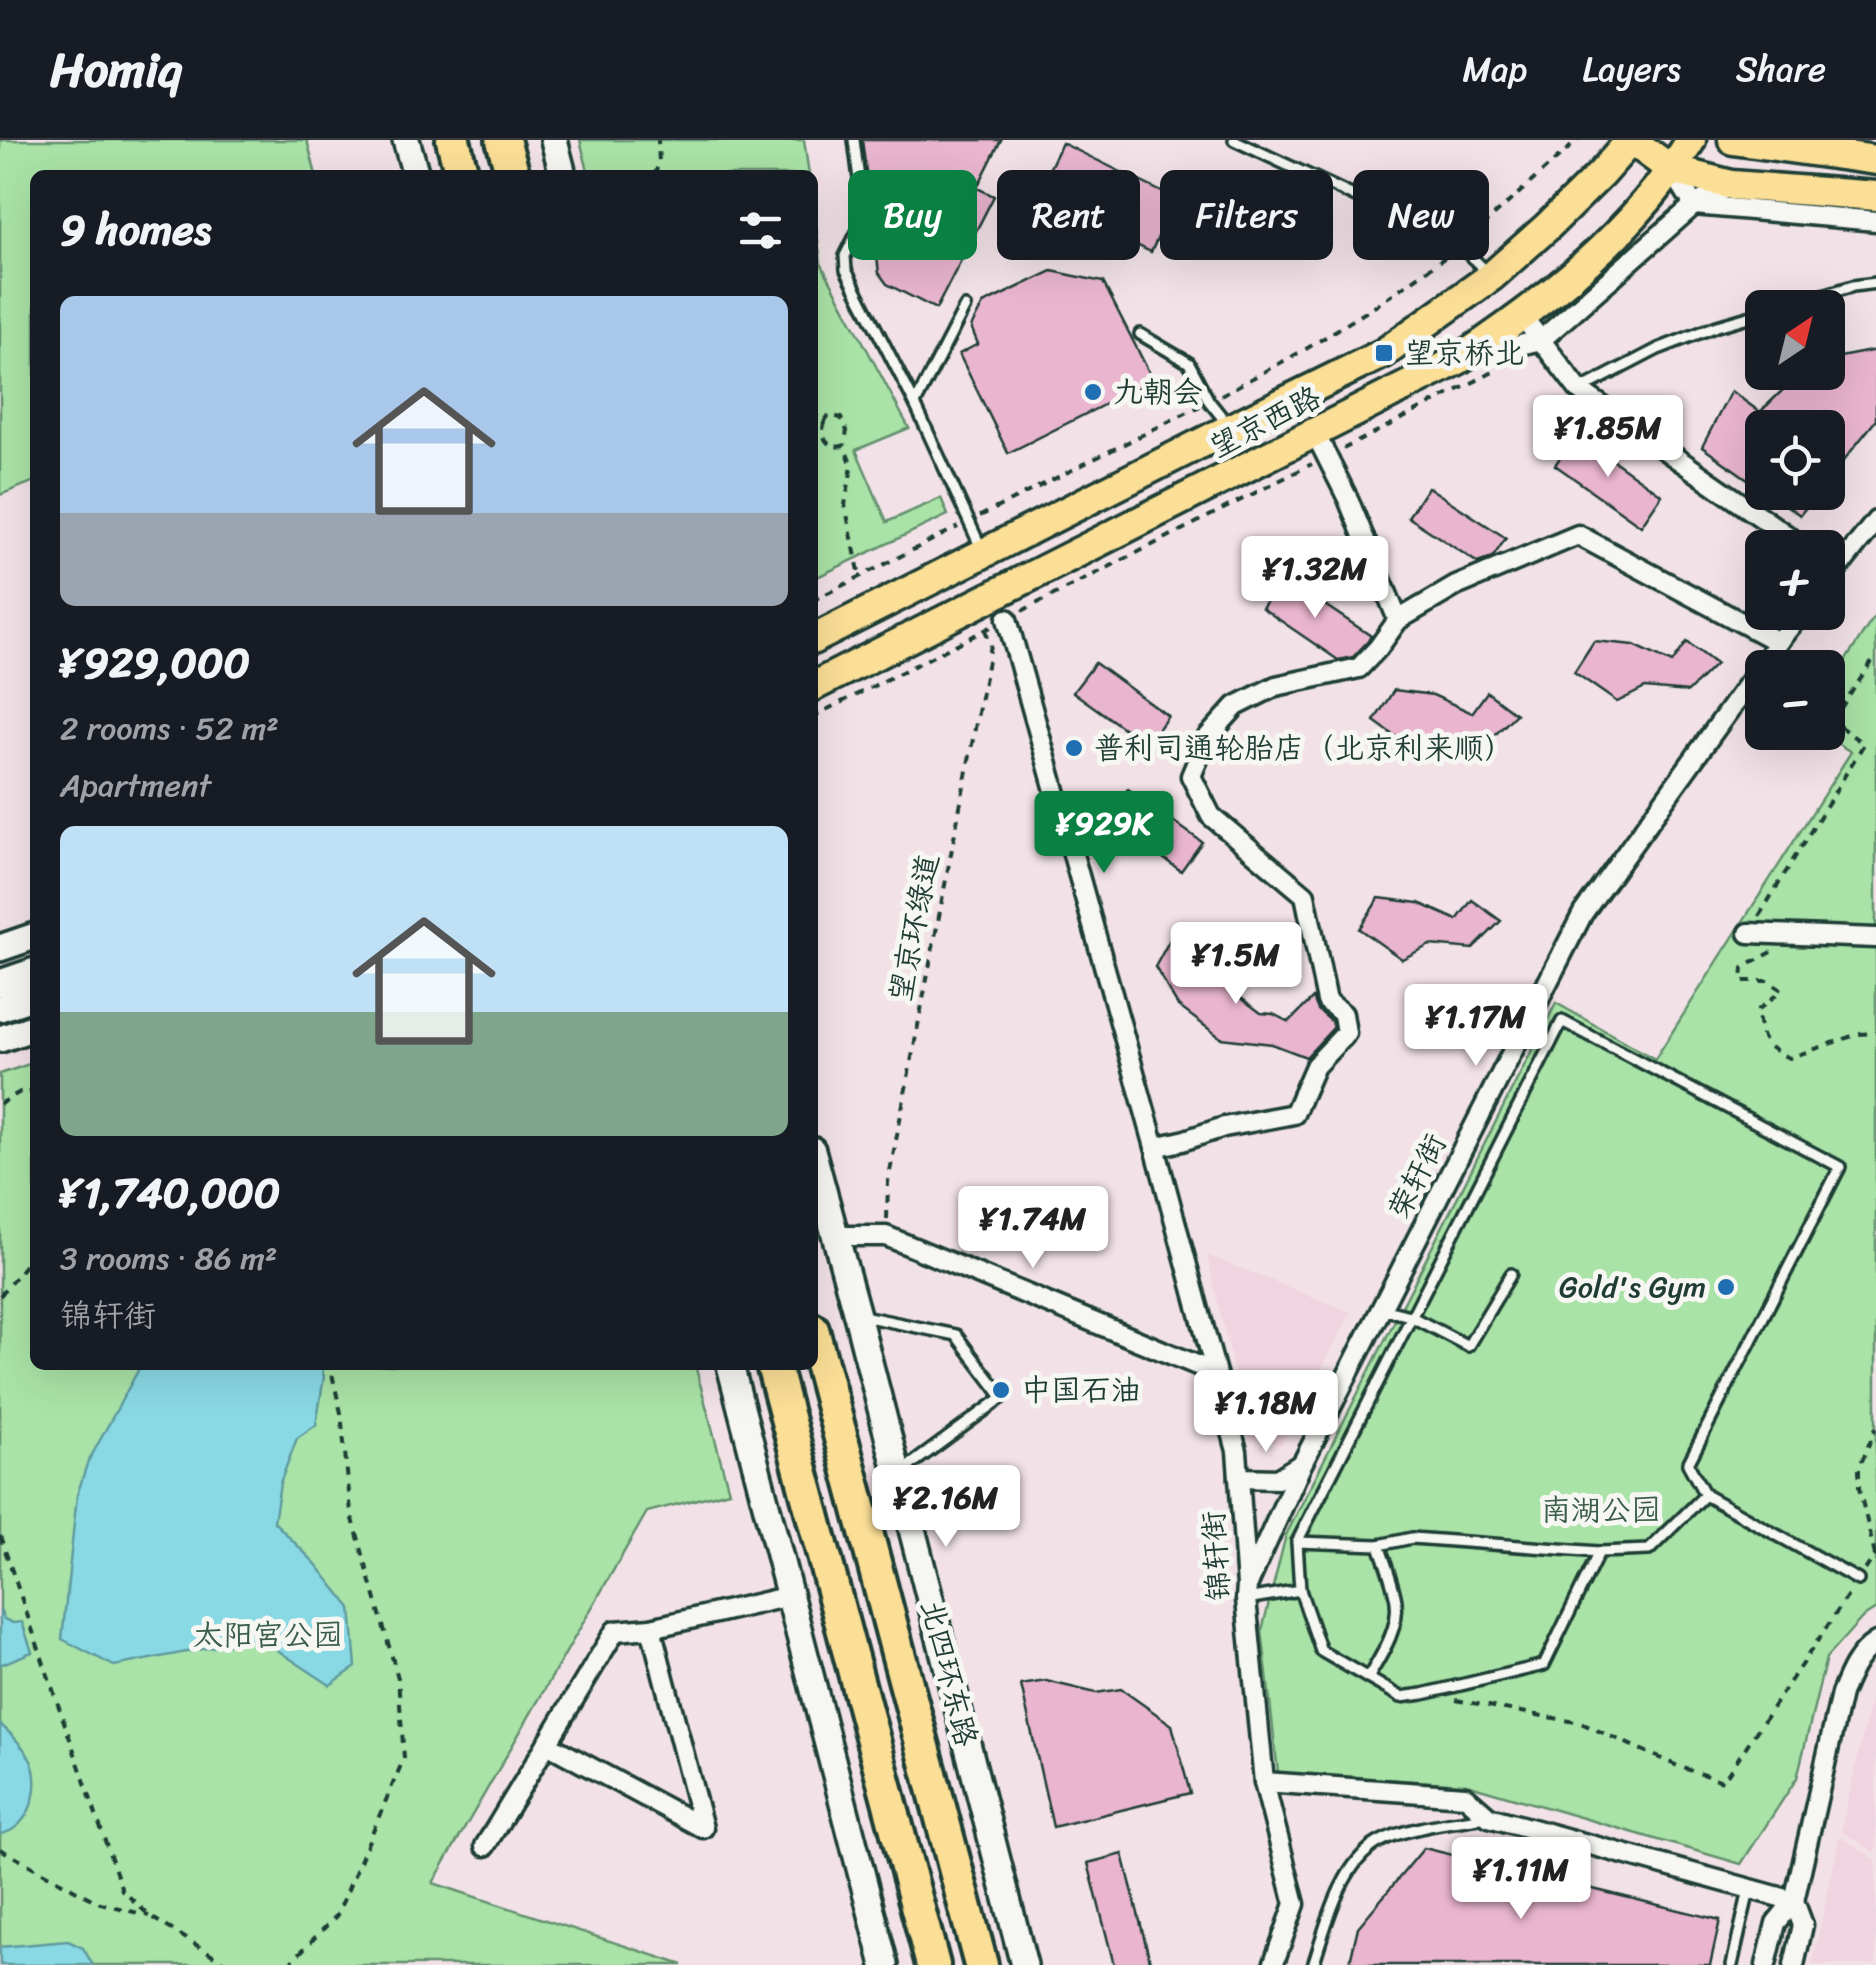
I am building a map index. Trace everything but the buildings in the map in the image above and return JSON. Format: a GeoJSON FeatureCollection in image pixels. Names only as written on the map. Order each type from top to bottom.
{"type":"FeatureCollection","features":[{"type":"Feature","properties":{"kind":"highway"},"geometry":{"type":"LineString","coordinates":[[453,140],[461,170]]}},
{"type":"Feature","properties":{"kind":"highway"},"geometry":{"type":"LineString","coordinates":[[504,140],[512,170]]}},
{"type":"Feature","properties":{"kind":"highway","name":"北四环东路"},"geometry":{"type":"LineString","coordinates":[[818,1352],[980,1965]]}},
{"type":"Feature","properties":{"kind":"highway"},"geometry":{"type":"LineString","coordinates":[[774,1370],[933,1965]]}},
{"type":"Feature","properties":{"kind":"main road","name":"望京西路"},"geometry":{"type":"LineString","coordinates":[[818,637],[1384,353],[1492,276],[1547,227],[1631,140]]}},
{"type":"Feature","properties":{"kind":"main road"},"geometry":{"type":"LineString","coordinates":[[1631,140],[1672,170],[1732,185],[1876,196]]}},
{"type":"Feature","properties":{"kind":"main road","name":"望京西路"},"geometry":{"type":"LineString","coordinates":[[818,684],[1321,445],[1458,360],[1523,317],[1595,257],[1672,170],[1691,140]]}},
{"type":"Feature","properties":{"kind":"main road"},"geometry":{"type":"LineString","coordinates":[[1733,140],[1876,160]]}},
{"type":"Feature","properties":{"kind":"street"},"geometry":{"type":"LineString","coordinates":[[406,140],[415,170]]}},
{"type":"Feature","properties":{"kind":"street"},"geometry":{"type":"LineString","coordinates":[[554,140],[561,170]]}},
{"type":"Feature","properties":{"kind":"street"},"geometry":{"type":"LineString","coordinates":[[1672,170],[1694,204]]}},
{"type":"Feature","properties":{"kind":"street"},"geometry":{"type":"LineString","coordinates":[[1458,360],[1541,340],[1694,204],[1732,185]]}},
{"type":"Feature","properties":{"kind":"street"},"geometry":{"type":"LineString","coordinates":[[1694,204],[1876,222]]}},
{"type":"Feature","properties":{"kind":"street"},"geometry":{"type":"LineString","coordinates":[[1523,317],[1580,390],[1778,530]]}},
{"type":"Feature","properties":{"kind":"street"},"geometry":{"type":"LineString","coordinates":[[1321,445],[1398,620]]}},
{"type":"Feature","properties":{"kind":"street"},"geometry":{"type":"LineString","coordinates":[[1845,556],[1876,521]]}},
{"type":"Feature","properties":{"kind":"street"},"geometry":{"type":"LineString","coordinates":[[1156,1146],[1224,1127],[1294,1114],[1315,1066],[1346,1033],[1344,1014],[1327,1001],[1305,895],[1211,816],[1191,776],[1207,738],[1236,706],[1276,686],[1359,668],[1398,620],[1456,586],[1578,536],[1778,642]]}},
{"type":"Feature","properties":{"kind":"street","name":"锦轩街"},"geometry":{"type":"LineString","coordinates":[[1007,619],[1156,1146],[1237,1452],[1264,1782],[1295,1904],[1274,1965]]}},
{"type":"Feature","properties":{"kind":"street","name":"荣轩街"},"geometry":{"type":"LineString","coordinates":[[1247,1592],[1302,1464],[1583,913],[1788,630]]}},
{"type":"Feature","properties":{"kind":"street"},"geometry":{"type":"LineString","coordinates":[[1749,933],[1876,938]]}},
{"type":"Feature","properties":{"kind":"street"},"geometry":{"type":"LineString","coordinates":[[0,948],[30,937]]}},
{"type":"Feature","properties":{"kind":"street"},"geometry":{"type":"LineString","coordinates":[[0,984],[30,974]]}},
{"type":"Feature","properties":{"kind":"street"},"geometry":{"type":"LineString","coordinates":[[0,1008],[30,998]]}},
{"type":"Feature","properties":{"kind":"street"},"geometry":{"type":"LineString","coordinates":[[0,1040],[30,1029]]}},
{"type":"Feature","properties":{"kind":"street","name":"北四环东路"},"geometry":{"type":"LineString","coordinates":[[818,1172],[1024,1965]]}},
{"type":"Feature","properties":{"kind":"street"},"geometry":{"type":"LineString","coordinates":[[836,1236],[886,1236],[1216,1373]]}},
{"type":"Feature","properties":{"kind":"street"},"geometry":{"type":"LineString","coordinates":[[731,1370],[885,1965]]}},
{"type":"Feature","properties":{"kind":"street"},"geometry":{"type":"LineString","coordinates":[[1239,1478],[1276,1479],[1302,1464]]}},
{"type":"Feature","properties":{"kind":"street"},"geometry":{"type":"LineString","coordinates":[[485,1846],[615,1632],[652,1628],[790,1596]]}},
{"type":"Feature","properties":{"kind":"street"},"geometry":{"type":"LineString","coordinates":[[547,1744],[704,1828],[652,1628]]}},
{"type":"Feature","properties":{"kind":"street"},"geometry":{"type":"LineString","coordinates":[[1766,1965],[1776,1923],[1794,1901],[1841,1694],[1854,1664],[1876,1642]]}},
{"type":"Feature","properties":{"kind":"street"},"geometry":{"type":"LineString","coordinates":[[1264,1782],[1465,1796],[1489,1817],[1794,1901]]}},
{"type":"Feature","properties":{"kind":"street"},"geometry":{"type":"LineString","coordinates":[[1794,1901],[1803,1925],[1794,1965]]}},
{"type":"Feature","properties":{"kind":"lane"},"geometry":{"type":"LineString","coordinates":[[854,140],[864,218],[846,256],[846,270],[915,404],[984,552]]}},
{"type":"Feature","properties":{"kind":"lane"},"geometry":{"type":"LineString","coordinates":[[1234,140],[1460,246],[1492,276]]}},
{"type":"Feature","properties":{"kind":"lane"},"geometry":{"type":"LineString","coordinates":[[1840,290],[1876,283]]}},
{"type":"Feature","properties":{"kind":"lane"},"geometry":{"type":"LineString","coordinates":[[915,404],[965,308]]}},
{"type":"Feature","properties":{"kind":"lane"},"geometry":{"type":"LineString","coordinates":[[1580,390],[1658,348],[1745,318]]}},
{"type":"Feature","properties":{"kind":"lane"},"geometry":{"type":"LineString","coordinates":[[1140,334],[1189,363],[1209,401],[1231,428]]}},
{"type":"Feature","properties":{"kind":"lane"},"geometry":{"type":"LineString","coordinates":[[1599,1552],[1544,1665],[1401,1697],[1321,1651],[1300,1590],[1297,1542],[1562,1021],[1840,1167],[1688,1464],[1705,1495],[1858,1580]]}},
{"type":"Feature","properties":{"kind":"lane"},"geometry":{"type":"LineString","coordinates":[[1380,1309],[1410,1316],[1468,1346],[1510,1274]]}},
{"type":"Feature","properties":{"kind":"lane"},"geometry":{"type":"LineString","coordinates":[[858,1316],[956,1335],[1003,1397],[898,1474]]}},
{"type":"Feature","properties":{"kind":"lane"},"geometry":{"type":"LineString","coordinates":[[1297,1542],[1379,1545],[1412,1538],[1599,1552],[1649,1550],[1705,1495]]}},
{"type":"Feature","properties":{"kind":"lane"},"geometry":{"type":"LineString","coordinates":[[1368,1678],[1383,1654],[1397,1604],[1379,1545]]}},
{"type":"Feature","properties":{"kind":"lane"},"geometry":{"type":"LineString","coordinates":[[1247,1592],[1300,1590]]}},
{"type":"Feature","properties":{"kind":"lane"},"geometry":{"type":"LineString","coordinates":[[1314,1965],[1333,1902],[1356,1862],[1378,1843],[1425,1827],[1489,1817]]}},
{"type":"Feature","properties":{"kind":"lane"},"geometry":{"type":"LineString","coordinates":[[1732,1965],[1750,1888]]}},
{"type":"Feature","properties":{"kind":"path"},"geometry":{"type":"LineString","coordinates":[[656,170],[658,140]]}},
{"type":"Feature","properties":{"kind":"path"},"geometry":{"type":"LineString","coordinates":[[818,714],[1007,619],[1321,445],[1502,367]]}},
{"type":"Feature","properties":{"kind":"path"},"geometry":{"type":"LineString","coordinates":[[818,416],[824,422]]}},
{"type":"Feature","properties":{"kind":"path"},"geometry":{"type":"LineString","coordinates":[[844,446],[827,443],[822,434],[829,416],[841,418],[848,431],[844,446],[852,466],[844,504],[860,577]]}},
{"type":"Feature","properties":{"kind":"path","name":"望京环绿道"},"geometry":{"type":"LineString","coordinates":[[886,1236],[888,1182],[990,644],[985,630]]}},
{"type":"Feature","properties":{"kind":"path"},"geometry":{"type":"LineString","coordinates":[[1749,933],[1864,744],[1832,721],[1876,656]]}},
{"type":"Feature","properties":{"kind":"path"},"geometry":{"type":"LineString","coordinates":[[1787,934],[1783,946],[1744,968],[1742,980],[1767,982],[1782,990],[1758,1010],[1760,1032],[1769,1048],[1789,1058],[1858,1034],[1876,1033]]}},
{"type":"Feature","properties":{"kind":"path"},"geometry":{"type":"LineString","coordinates":[[0,1104],[30,1091]]}},
{"type":"Feature","properties":{"kind":"path"},"geometry":{"type":"LineString","coordinates":[[0,1296],[30,1259]]}},
{"type":"Feature","properties":{"kind":"path"},"geometry":{"type":"LineString","coordinates":[[288,1965],[337,1915],[404,1758],[398,1678],[351,1512],[341,1413],[331,1370]]}},
{"type":"Feature","properties":{"kind":"path"},"geometry":{"type":"LineString","coordinates":[[1423,1694],[1581,1723],[1680,1767],[1723,1781],[1875,1554],[1859,1488],[1859,1468],[1876,1427]]}},
{"type":"Feature","properties":{"kind":"path"},"geometry":{"type":"LineString","coordinates":[[0,1536],[122,1890],[150,1917],[229,1965]]}},
{"type":"Feature","properties":{"kind":"path"},"geometry":{"type":"LineString","coordinates":[[0,1849],[97,1902],[150,1917]]}},
{"type":"Feature","properties":{"kind":"shaded area"},"geometry":{"type":"Polygon","coordinates":[[[1207,1255],[1351,1312],[1282,1444],[1250,1439],[1207,1255]]]}},
{"type":"Feature","properties":{"kind":"shaded area"},"geometry":{"type":"Polygon","coordinates":[[[1876,1675],[1876,1853],[1841,1831],[1876,1675]]]}},
{"type":"Feature","properties":{"kind":"shaded area"},"geometry":{"type":"Polygon","coordinates":[[[1840,1836],[1876,1860],[1876,1965],[1812,1965],[1840,1836]]]}},
{"type":"Feature","properties":{"kind":"green space"},"geometry":{"type":"Polygon","coordinates":[[[0,140],[307,140],[315,170],[30,170],[30,483],[0,495],[0,140]]]}},
{"type":"Feature","properties":{"kind":"green space"},"geometry":{"type":"Polygon","coordinates":[[[580,140],[804,140],[808,170],[588,170],[580,140]]]}},
{"type":"Feature","properties":{"kind":"green space"},"geometry":{"type":"Polygon","coordinates":[[[818,240],[821,263],[909,428],[856,450],[887,522],[941,498],[948,515],[818,577],[818,240]]]}},
{"type":"Feature","properties":{"kind":"green space","name":"南湖公园"},"geometry":{"type":"Polygon","coordinates":[[[1876,614],[1876,1609],[1862,1618],[1826,1658],[1797,1778],[1741,1864],[1466,1784],[1278,1773],[1262,1630],[1286,1535],[1556,1003],[1655,1059],[1851,752],[1845,748],[1845,661],[1876,614]]]}},
{"type":"Feature","properties":{"kind":"green space","name":"太阳宫公园"},"geometry":{"type":"Polygon","coordinates":[[[30,1064],[30,1370],[696,1370],[729,1491],[647,1512],[433,1883],[683,1965],[0,1965],[0,1074],[30,1064]]]}},
{"type":"Feature","properties":{"kind":"water"},"geometry":{"type":"Polygon","coordinates":[[[138,1370],[322,1370],[316,1425],[297,1438],[280,1483],[274,1522],[315,1563],[351,1608],[356,1667],[330,1685],[259,1638],[114,1666],[62,1639],[77,1495],[87,1464],[138,1370]]]}},
{"type":"Feature","properties":{"kind":"water"},"geometry":{"type":"Polygon","coordinates":[[[0,1610],[4,1619],[22,1622],[32,1652],[0,1665],[0,1610]]]}},
{"type":"Feature","properties":{"kind":"water"},"geometry":{"type":"Polygon","coordinates":[[[0,1724],[28,1756],[35,1783],[26,1816],[19,1825],[0,1834],[0,1724]]]}},
{"type":"Feature","properties":{"kind":"water"},"geometry":{"type":"Polygon","coordinates":[[[68,1941],[83,1948],[93,1965],[0,1965],[0,1947],[68,1941]]]}},
{"type":"Feature","properties":{"kind":"place","name":"望京桥北"},"geometry":{"type":"Point","coordinates":[1384,353]}},
{"type":"Feature","properties":{"kind":"place","name":"九朝会"},"geometry":{"type":"Point","coordinates":[1093,392]}},
{"type":"Feature","properties":{"kind":"place","name":"普利司通轮胎店（北京利来顺）"},"geometry":{"type":"Point","coordinates":[1074,748]}},
{"type":"Feature","properties":{"kind":"place","name":"Gold's Gym"},"geometry":{"type":"Point","coordinates":[1726,1287]}},
{"type":"Feature","properties":{"kind":"place","name":"中国石油"},"geometry":{"type":"Point","coordinates":[1001,1390]}}]}
